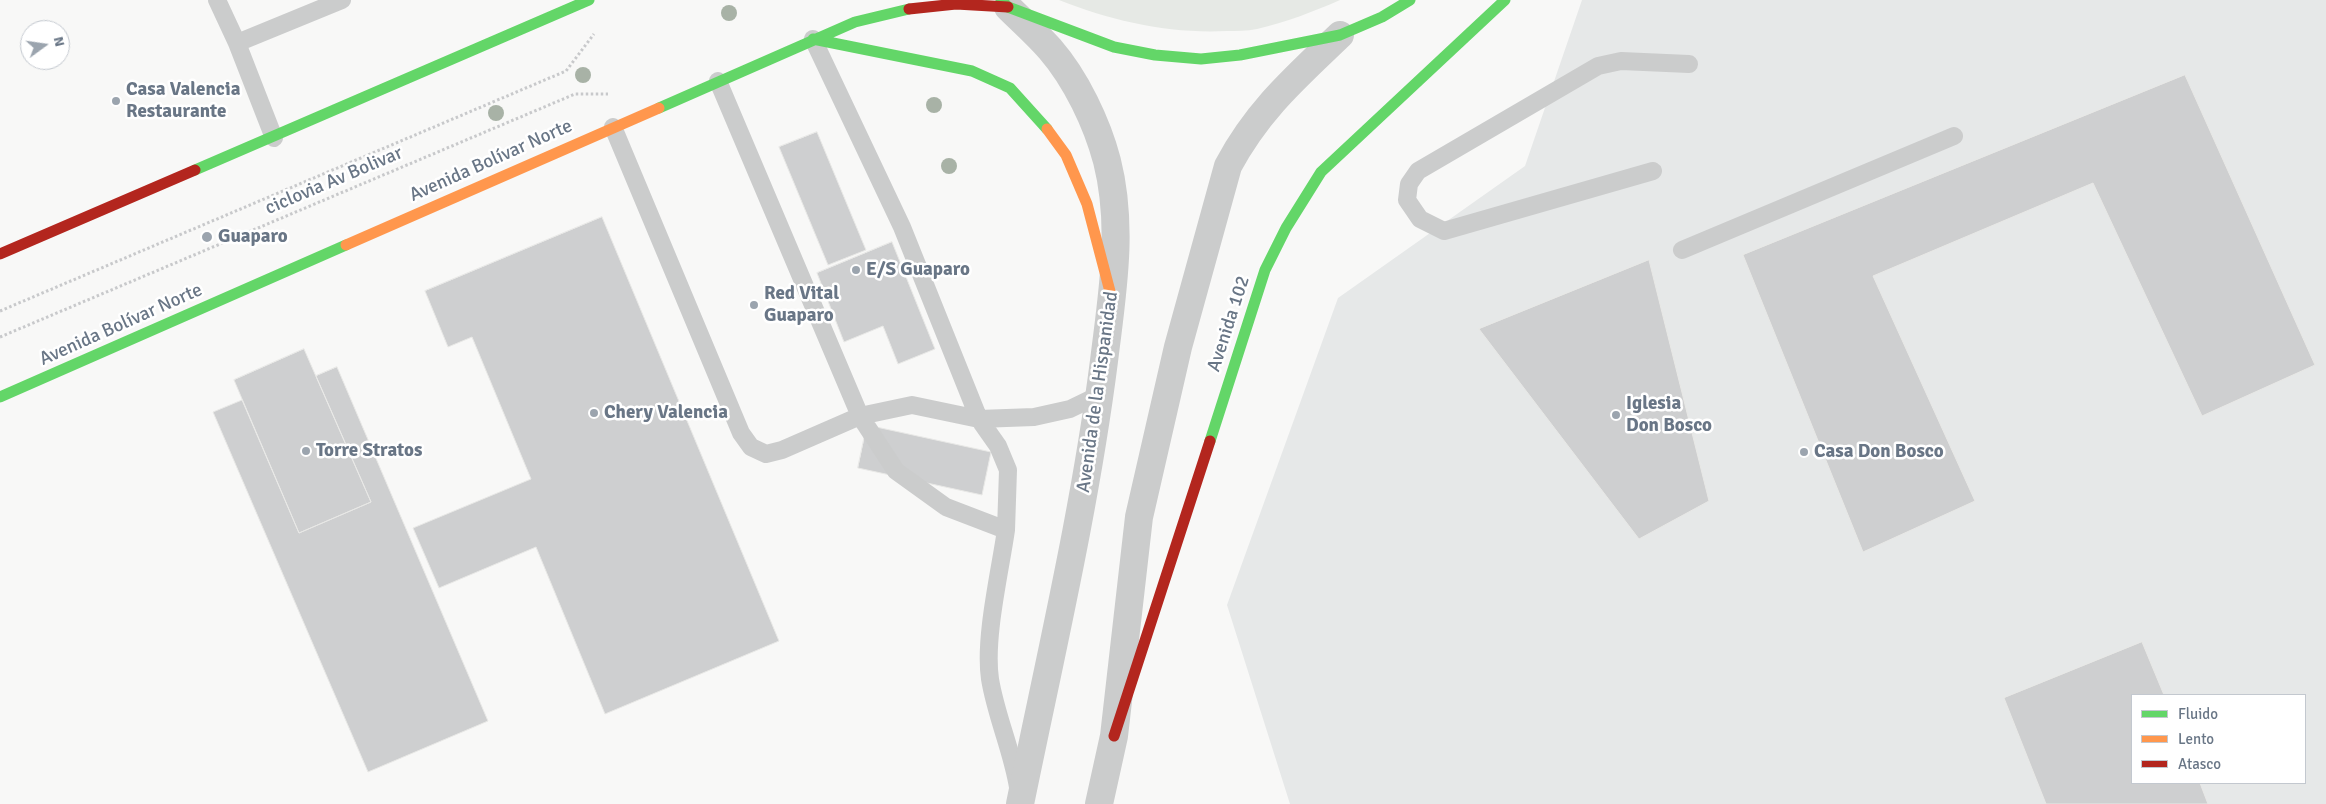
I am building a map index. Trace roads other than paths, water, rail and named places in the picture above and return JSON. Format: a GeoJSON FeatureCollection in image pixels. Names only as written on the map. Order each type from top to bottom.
{"type":"FeatureCollection","features":[{"type":"Feature","properties":{"kind":"main road"},"geometry":{"type":"LineString","coordinates":[[0,254],[274,138],[589,0]]}},
{"type":"Feature","properties":{"kind":"main road","name":"Avenida Bolívar Norte"},"geometry":{"type":"LineString","coordinates":[[0,397],[855,22],[904,10],[956,4],[1005,4],[1114,47],[1155,55],[1201,59],[1240,55],[1340,35],[1382,17],[1410,0]]}},
{"type":"Feature","properties":{"kind":"main road","name":"Avenida 102"},"geometry":{"type":"LineString","coordinates":[[1114,736],[1265,270],[1286,228],[1321,172],[1505,0]]}},
{"type":"Feature","properties":{"kind":"main road"},"geometry":{"type":"LineString","coordinates":[[813,39],[859,50],[972,71],[1010,88],[1044,125],[1066,155],[1087,204],[1112,299]]}},
{"type":"Feature","properties":{"kind":"street","name":"Avenida de la Hispanidad"},"geometry":{"type":"LineString","coordinates":[[1005,4],[1051,50],[1089,109],[1107,161],[1116,211],[1117,257],[1101,394],[1080,513],[1020,804]]}},
{"type":"Feature","properties":{"kind":"street"},"geometry":{"type":"LineString","coordinates":[[1099,804],[1114,736],[1139,517],[1178,347],[1228,166],[1243,139],[1270,103],[1340,35]]}},
{"type":"Feature","properties":{"kind":"lane"},"geometry":{"type":"LineString","coordinates":[[217,0],[237,43],[274,138]]}},
{"type":"Feature","properties":{"kind":"lane"},"geometry":{"type":"LineString","coordinates":[[237,43],[342,0]]}},
{"type":"Feature","properties":{"kind":"lane"},"geometry":{"type":"LineString","coordinates":[[813,39],[902,228],[979,419],[998,446],[1008,470],[1006,530],[989,646],[990,678],[1014,763],[1020,804]]}},
{"type":"Feature","properties":{"kind":"lane"},"geometry":{"type":"LineString","coordinates":[[1653,171],[1444,231],[1420,219],[1407,200],[1409,184],[1418,171],[1598,66],[1621,61],[1689,64]]}},
{"type":"Feature","properties":{"kind":"lane"},"geometry":{"type":"LineString","coordinates":[[718,81],[860,416],[896,471],[946,507],[1006,530]]}},
{"type":"Feature","properties":{"kind":"lane"},"geometry":{"type":"LineString","coordinates":[[613,127],[741,433],[750,447],[766,454],[782,450],[860,416],[912,405],[979,419],[1034,417],[1070,409],[1101,394]]}},
{"type":"Feature","properties":{"kind":"lane"},"geometry":{"type":"LineString","coordinates":[[1682,250],[1954,136]]}},
{"type":"Feature","properties":{"kind":"place","name":"Casa Valencia Restaurante"},"geometry":{"type":"Point","coordinates":[116,101]}},
{"type":"Feature","properties":{"kind":"place","name":"Guaparo"},"geometry":{"type":"Point","coordinates":[207,237]}},
{"type":"Feature","properties":{"kind":"place","name":"E/S Guaparo"},"geometry":{"type":"Point","coordinates":[856,270]}},
{"type":"Feature","properties":{"kind":"place","name":"Red Vital Guaparo"},"geometry":{"type":"Point","coordinates":[754,305]}},
{"type":"Feature","properties":{"kind":"place","name":"Chery Valencia"},"geometry":{"type":"Point","coordinates":[594,413]}},
{"type":"Feature","properties":{"kind":"place","name":"Iglesia Don Bosco"},"geometry":{"type":"Point","coordinates":[1616,415]}},
{"type":"Feature","properties":{"kind":"place","name":"Torre Stratos"},"geometry":{"type":"Point","coordinates":[306,451]}},
{"type":"Feature","properties":{"kind":"place","name":"Casa Don Bosco"},"geometry":{"type":"Point","coordinates":[1804,452]}}]}
